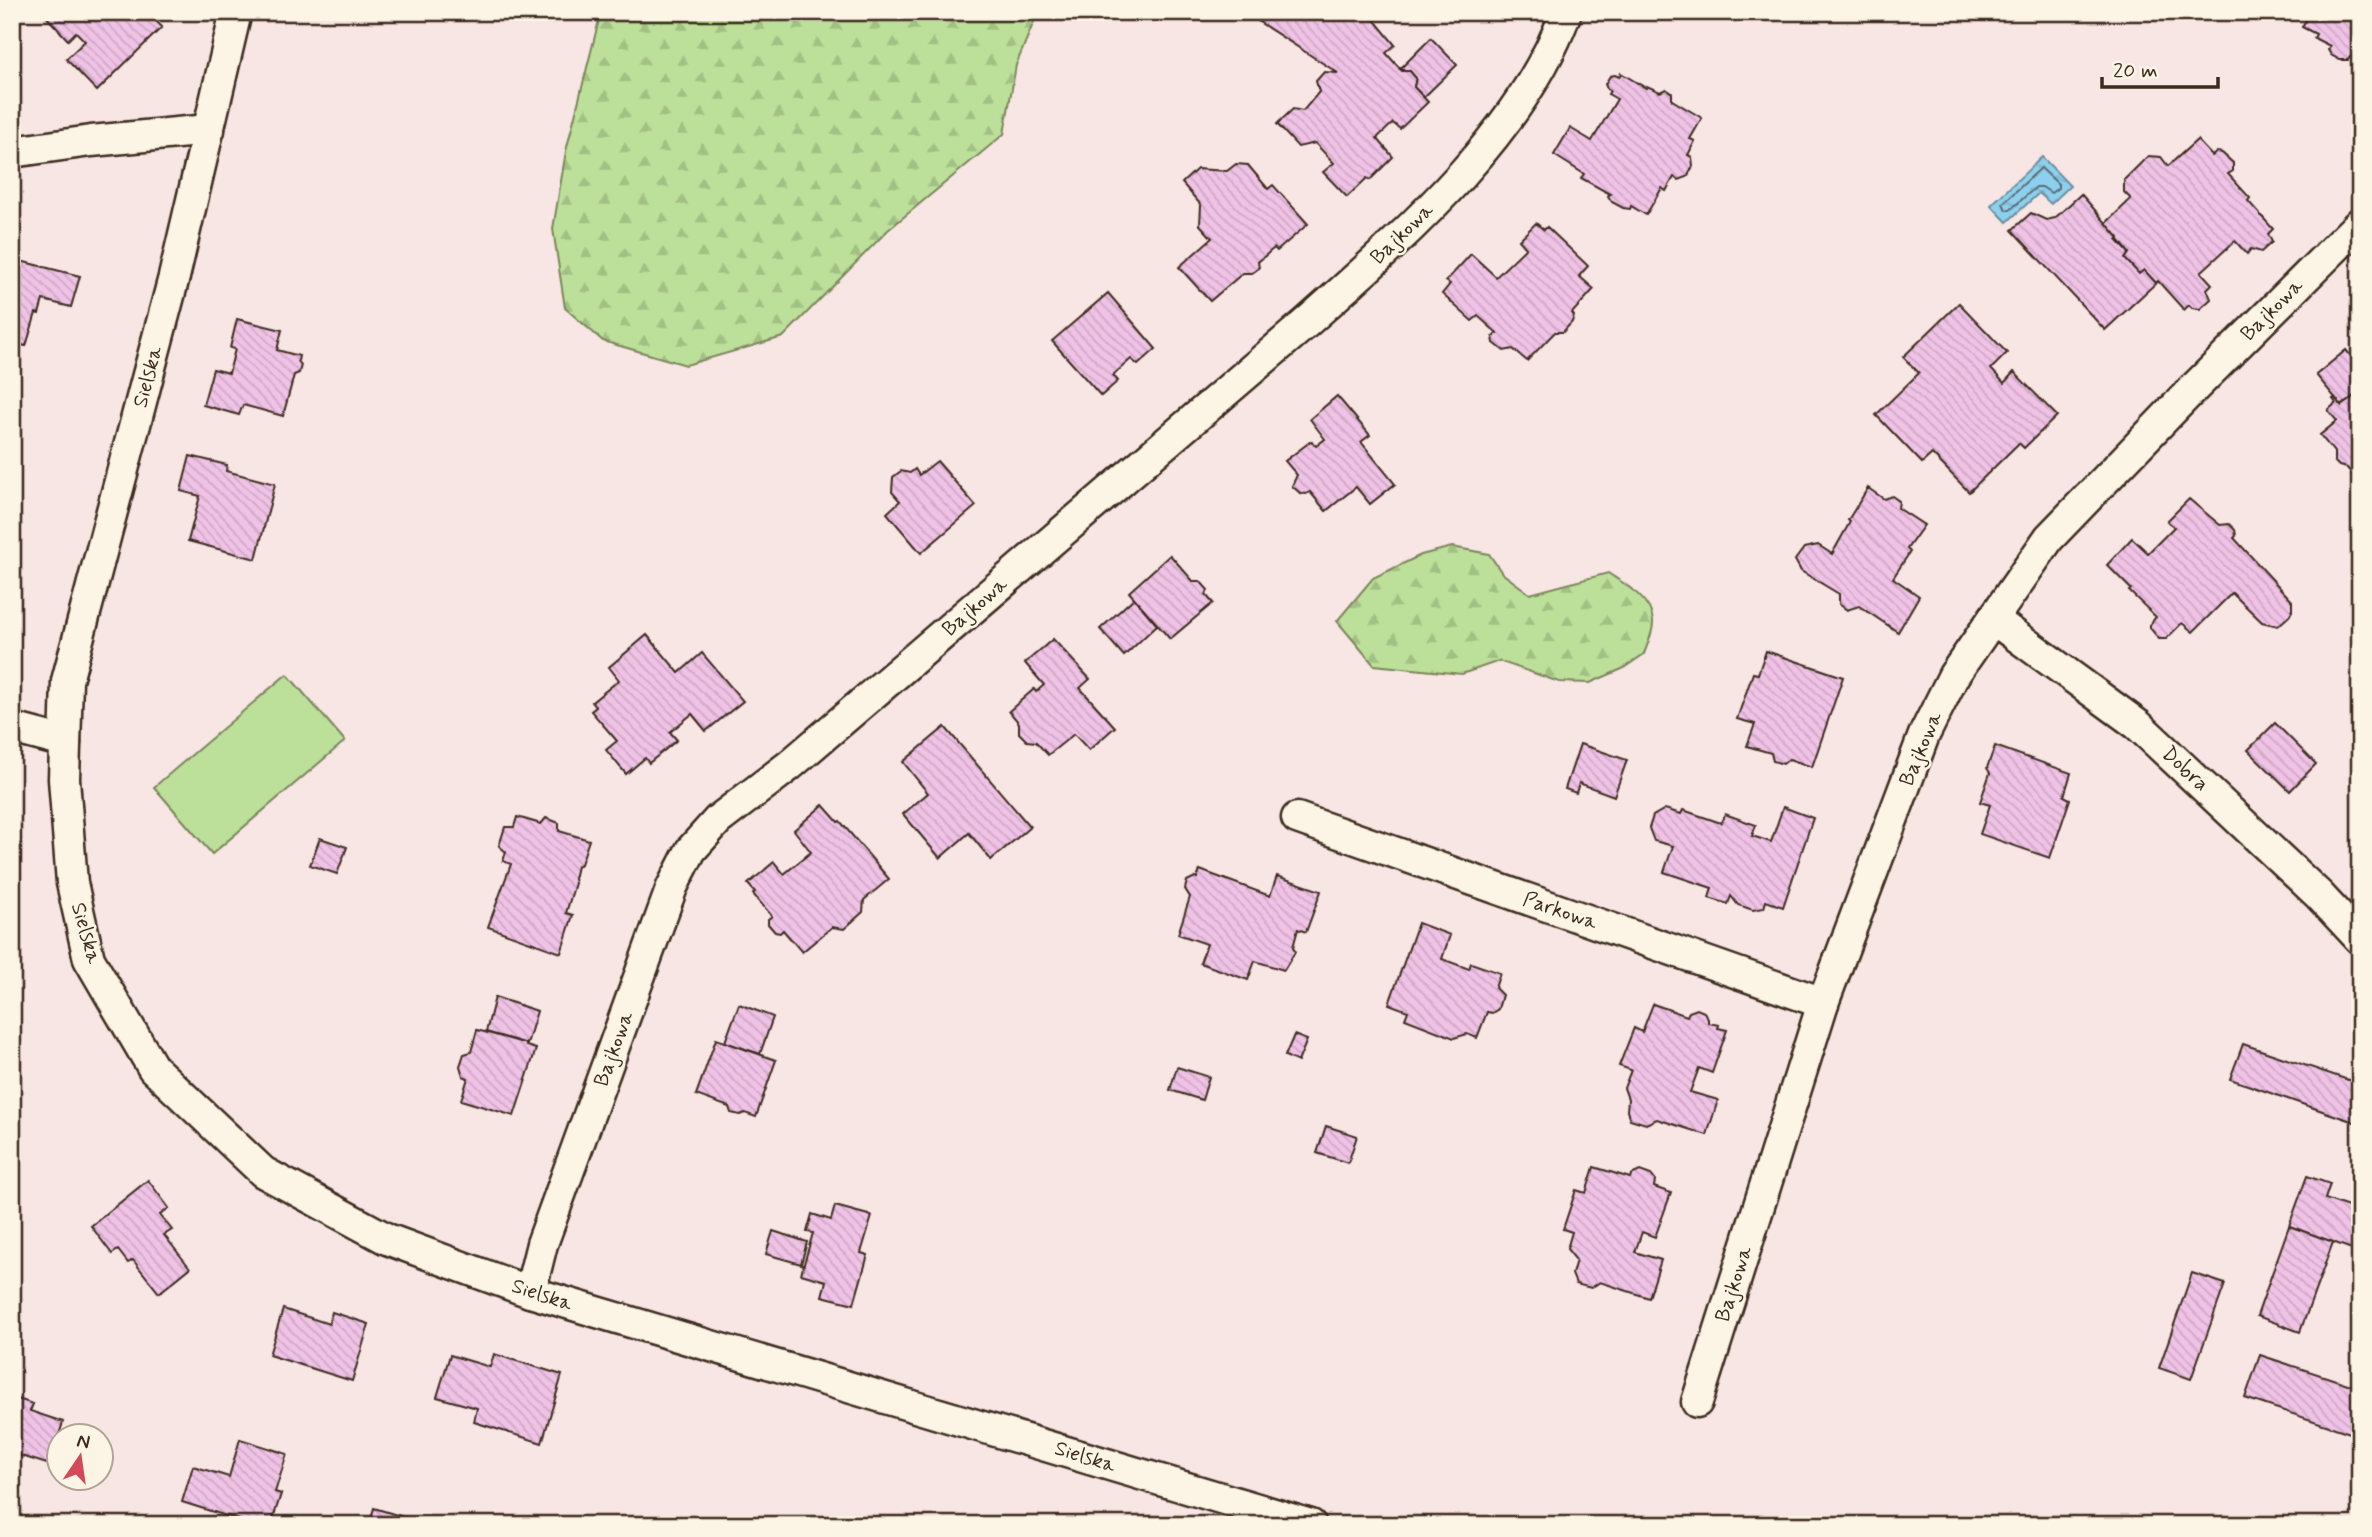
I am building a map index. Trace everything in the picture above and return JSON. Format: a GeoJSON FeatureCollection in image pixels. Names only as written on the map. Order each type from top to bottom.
{"type":"FeatureCollection","features":[{"type":"Feature","properties":{"kind":"street","name":"Sielska"},"geometry":{"type":"LineString","coordinates":[[236,12],[174,277],[67,681],[64,779],[72,883],[89,959],[153,1068],[262,1172],[387,1239],[530,1292],[1311,1525]]}},
{"type":"Feature","properties":{"kind":"street","name":"Bajkowa"},"geometry":{"type":"LineString","coordinates":[[530,1292],[542,1244],[672,887],[691,850],[718,820],[800,756],[1306,323],[1381,255],[1454,184],[1498,130],[1535,80],[1566,12]]}},
{"type":"Feature","properties":{"kind":"street"},"geometry":{"type":"LineString","coordinates":[[12,150],[209,130]]}},
{"type":"Feature","properties":{"kind":"street","name":"Bajkowa"},"geometry":{"type":"LineString","coordinates":[[1697,1402],[1823,1003],[1924,734],[1954,675],[2049,538],[2186,396],[2360,223]]}},
{"type":"Feature","properties":{"kind":"street","name":"Dobra"},"geometry":{"type":"LineString","coordinates":[[1993,619],[2138,724],[2319,895],[2360,939]]}},
{"type":"Feature","properties":{"kind":"street"},"geometry":{"type":"LineString","coordinates":[[12,728],[65,742]]}},
{"type":"Feature","properties":{"kind":"street","name":"Parkowa"},"geometry":{"type":"LineString","coordinates":[[1297,818],[1823,1003]]}},
{"type":"Feature","properties":{"kind":"green space"},"geometry":{"type":"Polygon","coordinates":[[[601,12],[1038,12],[1016,65],[1004,134],[888,230],[783,337],[686,365],[603,341],[565,308],[553,229],[566,151],[601,12]]]}},
{"type":"Feature","properties":{"kind":"green space"},"geometry":{"type":"Polygon","coordinates":[[[1452,547],[1489,554],[1502,573],[1530,594],[1608,573],[1636,592],[1651,613],[1652,629],[1644,654],[1622,669],[1590,683],[1559,682],[1499,661],[1462,674],[1374,665],[1337,621],[1373,578],[1421,555],[1452,547]]]}},
{"type":"Feature","properties":{"kind":"green space"},"geometry":{"type":"Polygon","coordinates":[[[287,674],[345,741],[212,854],[154,787],[287,674]]]}},
{"type":"Feature","properties":{"kind":"water"},"geometry":{"type":"Polygon","coordinates":[[[2042,157],[2070,186],[2051,204],[2039,193],[2007,222],[1991,205],[2042,157]]]}},
{"type":"Feature","properties":{"kind":"building"},"geometry":{"type":"Polygon","coordinates":[[[42,12],[147,12],[162,27],[97,91],[66,59],[85,41],[76,32],[68,40],[42,12]]]}},
{"type":"Feature","properties":{"kind":"building"},"geometry":{"type":"Polygon","coordinates":[[[1265,12],[1368,12],[1395,45],[1386,53],[1402,71],[1410,71],[1416,78],[1414,87],[1428,102],[1400,129],[1393,123],[1377,138],[1393,157],[1370,180],[1367,178],[1347,197],[1323,172],[1334,163],[1315,143],[1298,147],[1277,124],[1293,109],[1303,111],[1319,92],[1316,81],[1324,72],[1338,73],[1259,22],[1265,12]]]}},
{"type":"Feature","properties":{"kind":"building"},"geometry":{"type":"Polygon","coordinates":[[[2310,12],[2360,12],[2360,62],[2350,57],[2348,60],[2340,60],[2331,55],[2328,50],[2330,46],[2314,38],[2316,34],[2302,27],[2310,12]]]}},
{"type":"Feature","properties":{"kind":"building"},"geometry":{"type":"Polygon","coordinates":[[[1431,38],[1457,65],[1424,97],[1414,87],[1416,78],[1410,71],[1400,69],[1431,38]]]}},
{"type":"Feature","properties":{"kind":"building"},"geometry":{"type":"Polygon","coordinates":[[[1621,73],[1646,88],[1647,86],[1660,92],[1666,89],[1672,93],[1672,100],[1702,118],[1690,139],[1695,141],[1688,155],[1692,157],[1693,166],[1687,177],[1679,180],[1674,177],[1666,191],[1662,188],[1646,215],[1631,206],[1630,209],[1623,208],[1612,202],[1608,196],[1610,194],[1581,178],[1584,174],[1554,155],[1570,128],[1592,141],[1617,99],[1608,94],[1610,91],[1605,84],[1610,76],[1619,77],[1621,73]]]}},
{"type":"Feature","properties":{"kind":"building"},"geometry":{"type":"Polygon","coordinates":[[[2197,140],[2212,156],[2217,152],[2222,153],[2233,163],[2233,171],[2228,174],[2273,229],[2268,234],[2272,242],[2261,252],[2251,249],[2247,254],[2235,241],[2201,272],[2212,284],[2207,289],[2211,299],[2200,309],[2189,305],[2184,310],[2158,281],[2156,283],[2144,270],[2139,274],[2125,259],[2129,253],[2106,223],[2131,199],[2124,192],[2124,180],[2148,156],[2161,157],[2168,166],[2197,140]]]}},
{"type":"Feature","properties":{"kind":"building"},"geometry":{"type":"Polygon","coordinates":[[[1236,164],[1248,165],[1268,189],[1273,185],[1308,224],[1277,251],[1274,248],[1258,262],[1259,268],[1252,273],[1243,273],[1210,301],[1179,267],[1212,238],[1200,225],[1201,205],[1182,183],[1197,169],[1227,171],[1236,164]]]}},
{"type":"Feature","properties":{"kind":"building"},"geometry":{"type":"Polygon","coordinates":[[[2081,194],[2119,238],[2117,240],[2129,253],[2125,259],[2139,274],[2144,270],[2156,283],[2105,330],[2012,230],[2031,213],[2046,220],[2055,218],[2081,194]]]}},
{"type":"Feature","properties":{"kind":"building"},"geometry":{"type":"Polygon","coordinates":[[[1536,223],[1544,230],[1547,227],[1588,266],[1579,276],[1594,289],[1572,313],[1572,322],[1563,332],[1555,332],[1527,361],[1513,349],[1504,351],[1494,343],[1493,337],[1497,333],[1478,316],[1472,321],[1442,294],[1450,284],[1446,281],[1471,254],[1496,277],[1526,248],[1519,240],[1536,223]]]}},
{"type":"Feature","properties":{"kind":"building"},"geometry":{"type":"Polygon","coordinates":[[[12,259],[80,276],[71,307],[43,300],[26,346],[12,343],[12,259]]]}},
{"type":"Feature","properties":{"kind":"building"},"geometry":{"type":"Polygon","coordinates":[[[1108,293],[1156,349],[1138,365],[1131,359],[1113,375],[1118,381],[1101,396],[1052,341],[1108,293]]]}},
{"type":"Feature","properties":{"kind":"building"},"geometry":{"type":"Polygon","coordinates":[[[1959,303],[2007,353],[1991,369],[2004,383],[2014,372],[2057,416],[2024,448],[2019,443],[1969,492],[1932,454],[1922,463],[1876,415],[1919,373],[1903,357],[1959,303]]]}},
{"type":"Feature","properties":{"kind":"building"},"geometry":{"type":"Polygon","coordinates":[[[237,319],[282,330],[277,350],[299,356],[299,373],[294,375],[283,416],[243,405],[239,415],[203,405],[213,369],[229,373],[235,349],[230,348],[237,319]]]}},
{"type":"Feature","properties":{"kind":"building"},"geometry":{"type":"Polygon","coordinates":[[[2346,350],[2360,367],[2360,391],[2342,406],[2316,375],[2346,350]]]}},
{"type":"Feature","properties":{"kind":"building"},"geometry":{"type":"Polygon","coordinates":[[[2360,391],[2360,467],[2352,474],[2334,461],[2334,452],[2320,435],[2337,421],[2328,410],[2336,403],[2333,399],[2342,406],[2360,391]]]}},
{"type":"Feature","properties":{"kind":"building"},"geometry":{"type":"Polygon","coordinates":[[[1337,396],[1370,435],[1361,442],[1395,484],[1370,504],[1356,487],[1326,511],[1310,492],[1300,493],[1292,486],[1297,475],[1285,461],[1311,441],[1316,446],[1325,439],[1310,419],[1337,396]]]}},
{"type":"Feature","properties":{"kind":"building"},"geometry":{"type":"Polygon","coordinates":[[[190,456],[227,465],[226,471],[275,484],[256,559],[188,541],[200,496],[181,491],[190,456]]]}},
{"type":"Feature","properties":{"kind":"building"},"geometry":{"type":"Polygon","coordinates":[[[937,461],[976,506],[921,553],[887,513],[900,501],[892,492],[893,477],[901,471],[910,473],[915,469],[919,475],[937,461]]]}},
{"type":"Feature","properties":{"kind":"building"},"geometry":{"type":"Polygon","coordinates":[[[1868,488],[1884,499],[1892,496],[1899,501],[1898,508],[1924,525],[1907,549],[1910,552],[1893,578],[1919,596],[1898,632],[1859,606],[1847,610],[1839,604],[1839,594],[1801,571],[1795,560],[1804,548],[1818,545],[1832,554],[1850,522],[1848,520],[1868,488]]]}},
{"type":"Feature","properties":{"kind":"building"},"geometry":{"type":"Polygon","coordinates":[[[2189,499],[2220,525],[2229,524],[2235,530],[2234,538],[2292,601],[2292,611],[2278,626],[2262,622],[2232,593],[2193,632],[2182,623],[2166,639],[2159,639],[2150,628],[2156,617],[2107,565],[2132,538],[2148,553],[2174,527],[2167,521],[2189,499]]]}},
{"type":"Feature","properties":{"kind":"building"},"geometry":{"type":"Polygon","coordinates":[[[1170,555],[1193,581],[1200,581],[1208,590],[1206,595],[1213,603],[1170,639],[1129,592],[1170,555]]]}},
{"type":"Feature","properties":{"kind":"building"},"geometry":{"type":"Polygon","coordinates":[[[1134,598],[1157,625],[1124,656],[1100,629],[1134,598]]]}},
{"type":"Feature","properties":{"kind":"building"},"geometry":{"type":"Polygon","coordinates":[[[647,635],[679,673],[702,653],[743,701],[706,731],[692,714],[670,732],[677,740],[649,763],[645,758],[626,774],[606,750],[617,741],[591,711],[596,707],[592,702],[619,680],[609,667],[647,635]]]}},
{"type":"Feature","properties":{"kind":"building"},"geometry":{"type":"Polygon","coordinates":[[[1053,639],[1090,679],[1080,688],[1115,727],[1089,750],[1074,734],[1048,755],[1036,742],[1027,741],[1019,733],[1019,723],[1009,711],[1034,689],[1036,692],[1044,685],[1025,663],[1053,639]]]}},
{"type":"Feature","properties":{"kind":"building"},"geometry":{"type":"Polygon","coordinates":[[[1766,651],[1843,677],[1812,767],[1789,759],[1783,764],[1773,761],[1771,753],[1747,746],[1755,724],[1737,719],[1753,673],[1758,674],[1766,651]]]}},
{"type":"Feature","properties":{"kind":"building"},"geometry":{"type":"Polygon","coordinates":[[[2275,723],[2316,764],[2290,791],[2248,750],[2275,723]]]}},
{"type":"Feature","properties":{"kind":"building"},"geometry":{"type":"Polygon","coordinates":[[[945,727],[1030,827],[991,860],[969,833],[940,858],[903,814],[928,793],[903,762],[945,727]]]}},
{"type":"Feature","properties":{"kind":"building"},"geometry":{"type":"Polygon","coordinates":[[[1580,744],[1627,760],[1614,796],[1579,783],[1576,793],[1565,789],[1580,744]]]}},
{"type":"Feature","properties":{"kind":"building"},"geometry":{"type":"Polygon","coordinates":[[[1995,746],[2071,773],[2064,796],[2070,799],[2050,858],[1980,834],[1990,805],[1980,802],[1990,773],[1987,768],[1995,746]]]}},
{"type":"Feature","properties":{"kind":"building"},"geometry":{"type":"Polygon","coordinates":[[[823,805],[889,879],[864,900],[863,912],[844,929],[832,927],[802,952],[783,930],[780,933],[775,932],[768,924],[768,919],[772,916],[748,884],[774,862],[784,874],[811,852],[794,830],[823,805]]]}},
{"type":"Feature","properties":{"kind":"building"},"geometry":{"type":"Polygon","coordinates":[[[1783,807],[1813,818],[1783,907],[1766,901],[1764,908],[1753,910],[1738,905],[1731,896],[1728,904],[1709,898],[1712,888],[1664,872],[1673,846],[1654,841],[1649,828],[1653,816],[1665,809],[1681,814],[1683,810],[1721,823],[1725,814],[1756,825],[1752,836],[1771,842],[1783,807]]]}},
{"type":"Feature","properties":{"kind":"building"},"geometry":{"type":"Polygon","coordinates":[[[517,817],[541,824],[546,818],[559,823],[559,831],[589,840],[581,864],[577,866],[566,913],[573,915],[561,953],[488,927],[511,864],[503,861],[506,852],[499,846],[505,827],[514,827],[517,817]]]}},
{"type":"Feature","properties":{"kind":"building"},"geometry":{"type":"Polygon","coordinates":[[[320,838],[347,847],[337,874],[310,865],[320,838]]]}},
{"type":"Feature","properties":{"kind":"building"},"geometry":{"type":"Polygon","coordinates":[[[1200,870],[1270,896],[1277,876],[1321,891],[1306,932],[1298,929],[1293,947],[1295,952],[1284,970],[1255,961],[1248,980],[1200,963],[1207,944],[1178,934],[1190,897],[1185,889],[1187,881],[1197,878],[1200,870]]]}},
{"type":"Feature","properties":{"kind":"building"},"geometry":{"type":"Polygon","coordinates":[[[1418,923],[1450,935],[1442,959],[1469,969],[1471,963],[1500,973],[1495,988],[1502,995],[1498,1009],[1492,1013],[1487,1012],[1477,1038],[1467,1034],[1454,1038],[1405,1019],[1408,1011],[1389,1004],[1418,923]]]}},
{"type":"Feature","properties":{"kind":"building"},"geometry":{"type":"Polygon","coordinates":[[[495,997],[537,1011],[527,1044],[486,1032],[495,997]]]}},
{"type":"Feature","properties":{"kind":"building"},"geometry":{"type":"Polygon","coordinates":[[[739,1004],[773,1017],[760,1054],[725,1042],[739,1004]]]}},
{"type":"Feature","properties":{"kind":"building"},"geometry":{"type":"Polygon","coordinates":[[[1653,1004],[1687,1016],[1689,1012],[1697,1009],[1704,1012],[1708,1023],[1727,1030],[1712,1073],[1699,1068],[1690,1092],[1718,1100],[1707,1135],[1657,1119],[1646,1124],[1630,1119],[1624,1088],[1631,1070],[1619,1066],[1634,1028],[1642,1032],[1653,1004]]]}},
{"type":"Feature","properties":{"kind":"building"},"geometry":{"type":"Polygon","coordinates":[[[477,1030],[536,1049],[514,1116],[461,1100],[468,1078],[463,1076],[460,1066],[464,1054],[471,1052],[477,1030]]]}},
{"type":"Feature","properties":{"kind":"building"},"geometry":{"type":"Polygon","coordinates":[[[1294,1035],[1307,1040],[1298,1062],[1285,1056],[1294,1035]]]}},
{"type":"Feature","properties":{"kind":"building"},"geometry":{"type":"Polygon","coordinates":[[[716,1039],[776,1060],[756,1117],[745,1113],[731,1113],[729,1107],[696,1095],[716,1039]]]}},
{"type":"Feature","properties":{"kind":"building"},"geometry":{"type":"Polygon","coordinates":[[[2243,1044],[2360,1084],[2360,1124],[2230,1079],[2243,1044]]]}},
{"type":"Feature","properties":{"kind":"building"},"geometry":{"type":"Polygon","coordinates":[[[1177,1067],[1209,1077],[1202,1100],[1170,1090],[1177,1067]]]}},
{"type":"Feature","properties":{"kind":"building"},"geometry":{"type":"Polygon","coordinates":[[[1326,1126],[1357,1136],[1348,1163],[1317,1153],[1326,1126]]]}},
{"type":"Feature","properties":{"kind":"building"},"geometry":{"type":"Polygon","coordinates":[[[1594,1167],[1630,1178],[1640,1171],[1651,1175],[1655,1180],[1654,1187],[1671,1193],[1655,1237],[1642,1232],[1635,1252],[1661,1260],[1649,1298],[1600,1282],[1591,1288],[1576,1284],[1572,1274],[1576,1260],[1567,1249],[1572,1232],[1563,1229],[1576,1190],[1586,1193],[1594,1167]]]}},
{"type":"Feature","properties":{"kind":"building"},"geometry":{"type":"Polygon","coordinates":[[[2307,1176],[2330,1184],[2325,1199],[2360,1211],[2360,1252],[2289,1226],[2307,1176]]]}},
{"type":"Feature","properties":{"kind":"building"},"geometry":{"type":"Polygon","coordinates":[[[148,1180],[169,1208],[160,1215],[172,1230],[164,1235],[190,1268],[159,1293],[133,1260],[128,1263],[118,1250],[112,1254],[91,1226],[148,1180]]]}},
{"type":"Feature","properties":{"kind":"building"},"geometry":{"type":"Polygon","coordinates":[[[835,1206],[872,1216],[861,1253],[868,1255],[854,1304],[822,1296],[826,1281],[801,1274],[813,1233],[807,1232],[812,1214],[831,1220],[835,1206]]]}},
{"type":"Feature","properties":{"kind":"building"},"geometry":{"type":"Polygon","coordinates":[[[2289,1226],[2333,1242],[2300,1332],[2257,1316],[2289,1226]]]}},
{"type":"Feature","properties":{"kind":"building"},"geometry":{"type":"Polygon","coordinates":[[[773,1231],[807,1242],[801,1264],[766,1254],[773,1231]]]}},
{"type":"Feature","properties":{"kind":"building"},"geometry":{"type":"Polygon","coordinates":[[[2192,1273],[2225,1284],[2191,1379],[2159,1368],[2192,1273]]]}},
{"type":"Feature","properties":{"kind":"building"},"geometry":{"type":"Polygon","coordinates":[[[283,1309],[329,1324],[332,1312],[369,1324],[352,1381],[269,1355],[283,1309]]]}},
{"type":"Feature","properties":{"kind":"building"},"geometry":{"type":"Polygon","coordinates":[[[494,1354],[562,1375],[542,1443],[474,1422],[477,1408],[437,1397],[450,1355],[490,1367],[494,1354]]]}},
{"type":"Feature","properties":{"kind":"building"},"geometry":{"type":"Polygon","coordinates":[[[2260,1355],[2360,1388],[2360,1405],[2350,1433],[2245,1398],[2260,1355]]]}},
{"type":"Feature","properties":{"kind":"building"},"geometry":{"type":"Polygon","coordinates":[[[12,1397],[33,1404],[30,1411],[63,1422],[46,1422],[46,1464],[12,1453],[12,1397]]]}},
{"type":"Feature","properties":{"kind":"building"},"geometry":{"type":"Polygon","coordinates":[[[240,1439],[287,1454],[275,1492],[281,1494],[271,1525],[255,1525],[182,1502],[193,1466],[229,1477],[240,1439]]]}},
{"type":"Feature","properties":{"kind":"building"},"geometry":{"type":"Polygon","coordinates":[[[374,1508],[430,1525],[369,1525],[374,1508]]]}}]}
